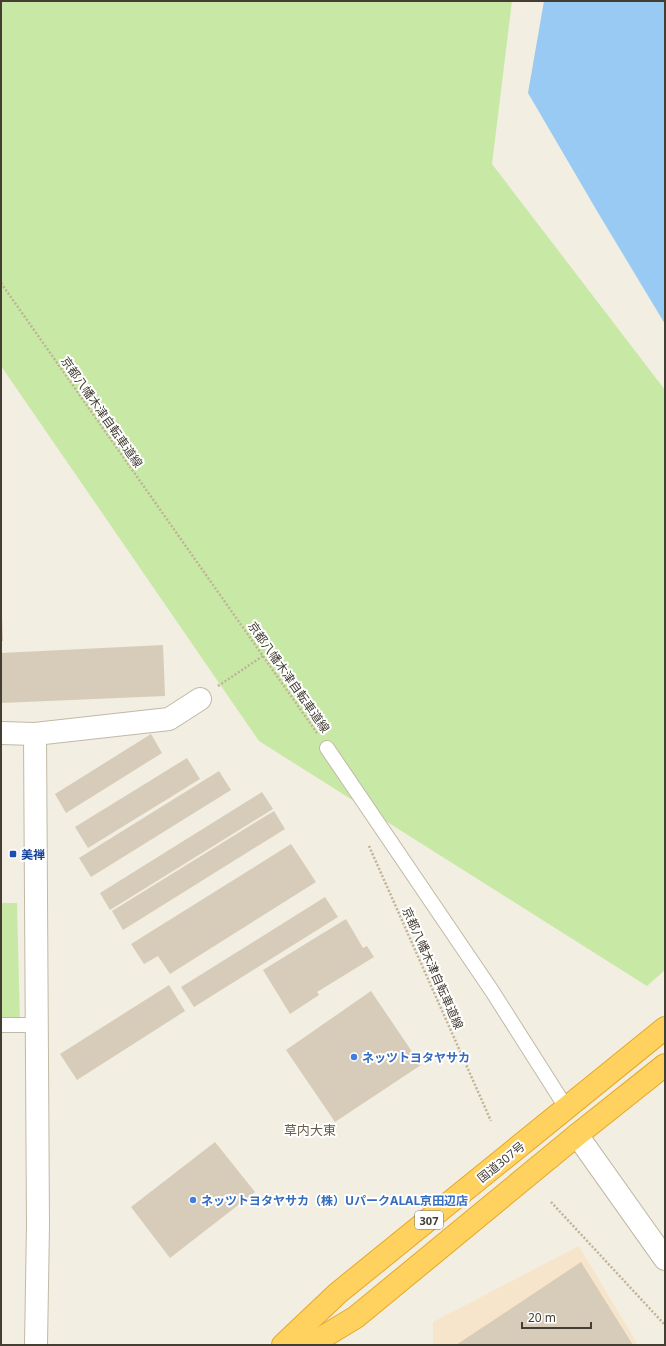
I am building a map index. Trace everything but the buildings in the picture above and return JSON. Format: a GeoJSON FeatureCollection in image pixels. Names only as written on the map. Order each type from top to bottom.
{"type":"FeatureCollection","features":[{"type":"Feature","properties":{"kind":"highway","name":"国道307号"},"geometry":{"type":"LineString","coordinates":[[283,1345],[338,1293],[665,1028]]}},
{"type":"Feature","properties":{"kind":"highway","name":"307"},"geometry":{"type":"LineString","coordinates":[[310,1345],[356,1316],[665,1065]]}},
{"type":"Feature","properties":{"kind":"street"},"geometry":{"type":"LineString","coordinates":[[1,733],[35,734],[169,720],[200,699]]}},
{"type":"Feature","properties":{"kind":"street"},"geometry":{"type":"LineString","coordinates":[[35,734],[38,1225],[36,1345]]}},
{"type":"Feature","properties":{"kind":"street"},"geometry":{"type":"LineString","coordinates":[[585,1129],[665,1259]]}},
{"type":"Feature","properties":{"kind":"lane"},"geometry":{"type":"LineString","coordinates":[[327,748],[492,991],[572,1104]]}},
{"type":"Feature","properties":{"kind":"lane"},"geometry":{"type":"LineString","coordinates":[[1,1025],[37,1025]]}},
{"type":"Feature","properties":{"kind":"path","name":"京都八幡木津自転車道線"},"geometry":{"type":"LineString","coordinates":[[1,283],[327,748]]}},
{"type":"Feature","properties":{"kind":"path"},"geometry":{"type":"LineString","coordinates":[[200,699],[263,656]]}},
{"type":"Feature","properties":{"kind":"path","name":"京都八幡木津自転車道線"},"geometry":{"type":"LineString","coordinates":[[368,845],[491,1121]]}},
{"type":"Feature","properties":{"kind":"path"},"geometry":{"type":"LineString","coordinates":[[551,1202],[665,1325]]}},
{"type":"Feature","properties":{"kind":"shaded area"},"geometry":{"type":"Polygon","coordinates":[[[579,1246],[638,1345],[433,1345],[433,1322],[579,1246]]]}},
{"type":"Feature","properties":{"kind":"green space"},"geometry":{"type":"Polygon","coordinates":[[[1,1],[512,1],[492,164],[665,390],[665,970],[647,986],[259,741],[1,366],[1,1]]]}},
{"type":"Feature","properties":{"kind":"green space"},"geometry":{"type":"Polygon","coordinates":[[[1,903],[17,903],[20,1024],[1,1023],[1,903]]]}},
{"type":"Feature","properties":{"kind":"water"},"geometry":{"type":"Polygon","coordinates":[[[544,1],[665,1],[665,324],[528,93],[544,1]]]}},
{"type":"Feature","properties":{"kind":"place","name":"美禅"},"geometry":{"type":"Point","coordinates":[13,854]}},
{"type":"Feature","properties":{"kind":"place","name":"ネッツトヨタヤサカ"},"geometry":{"type":"Point","coordinates":[354,1057]}},
{"type":"Feature","properties":{"kind":"place","name":"ネッツトヨタヤサカ（株）UパークALAL京田辺店"},"geometry":{"type":"Point","coordinates":[193,1200]}},
{"type":"Feature","properties":{"kind":"district","name":"草内大東"},"geometry":{"type":"Point","coordinates":[310,1130]}}]}
